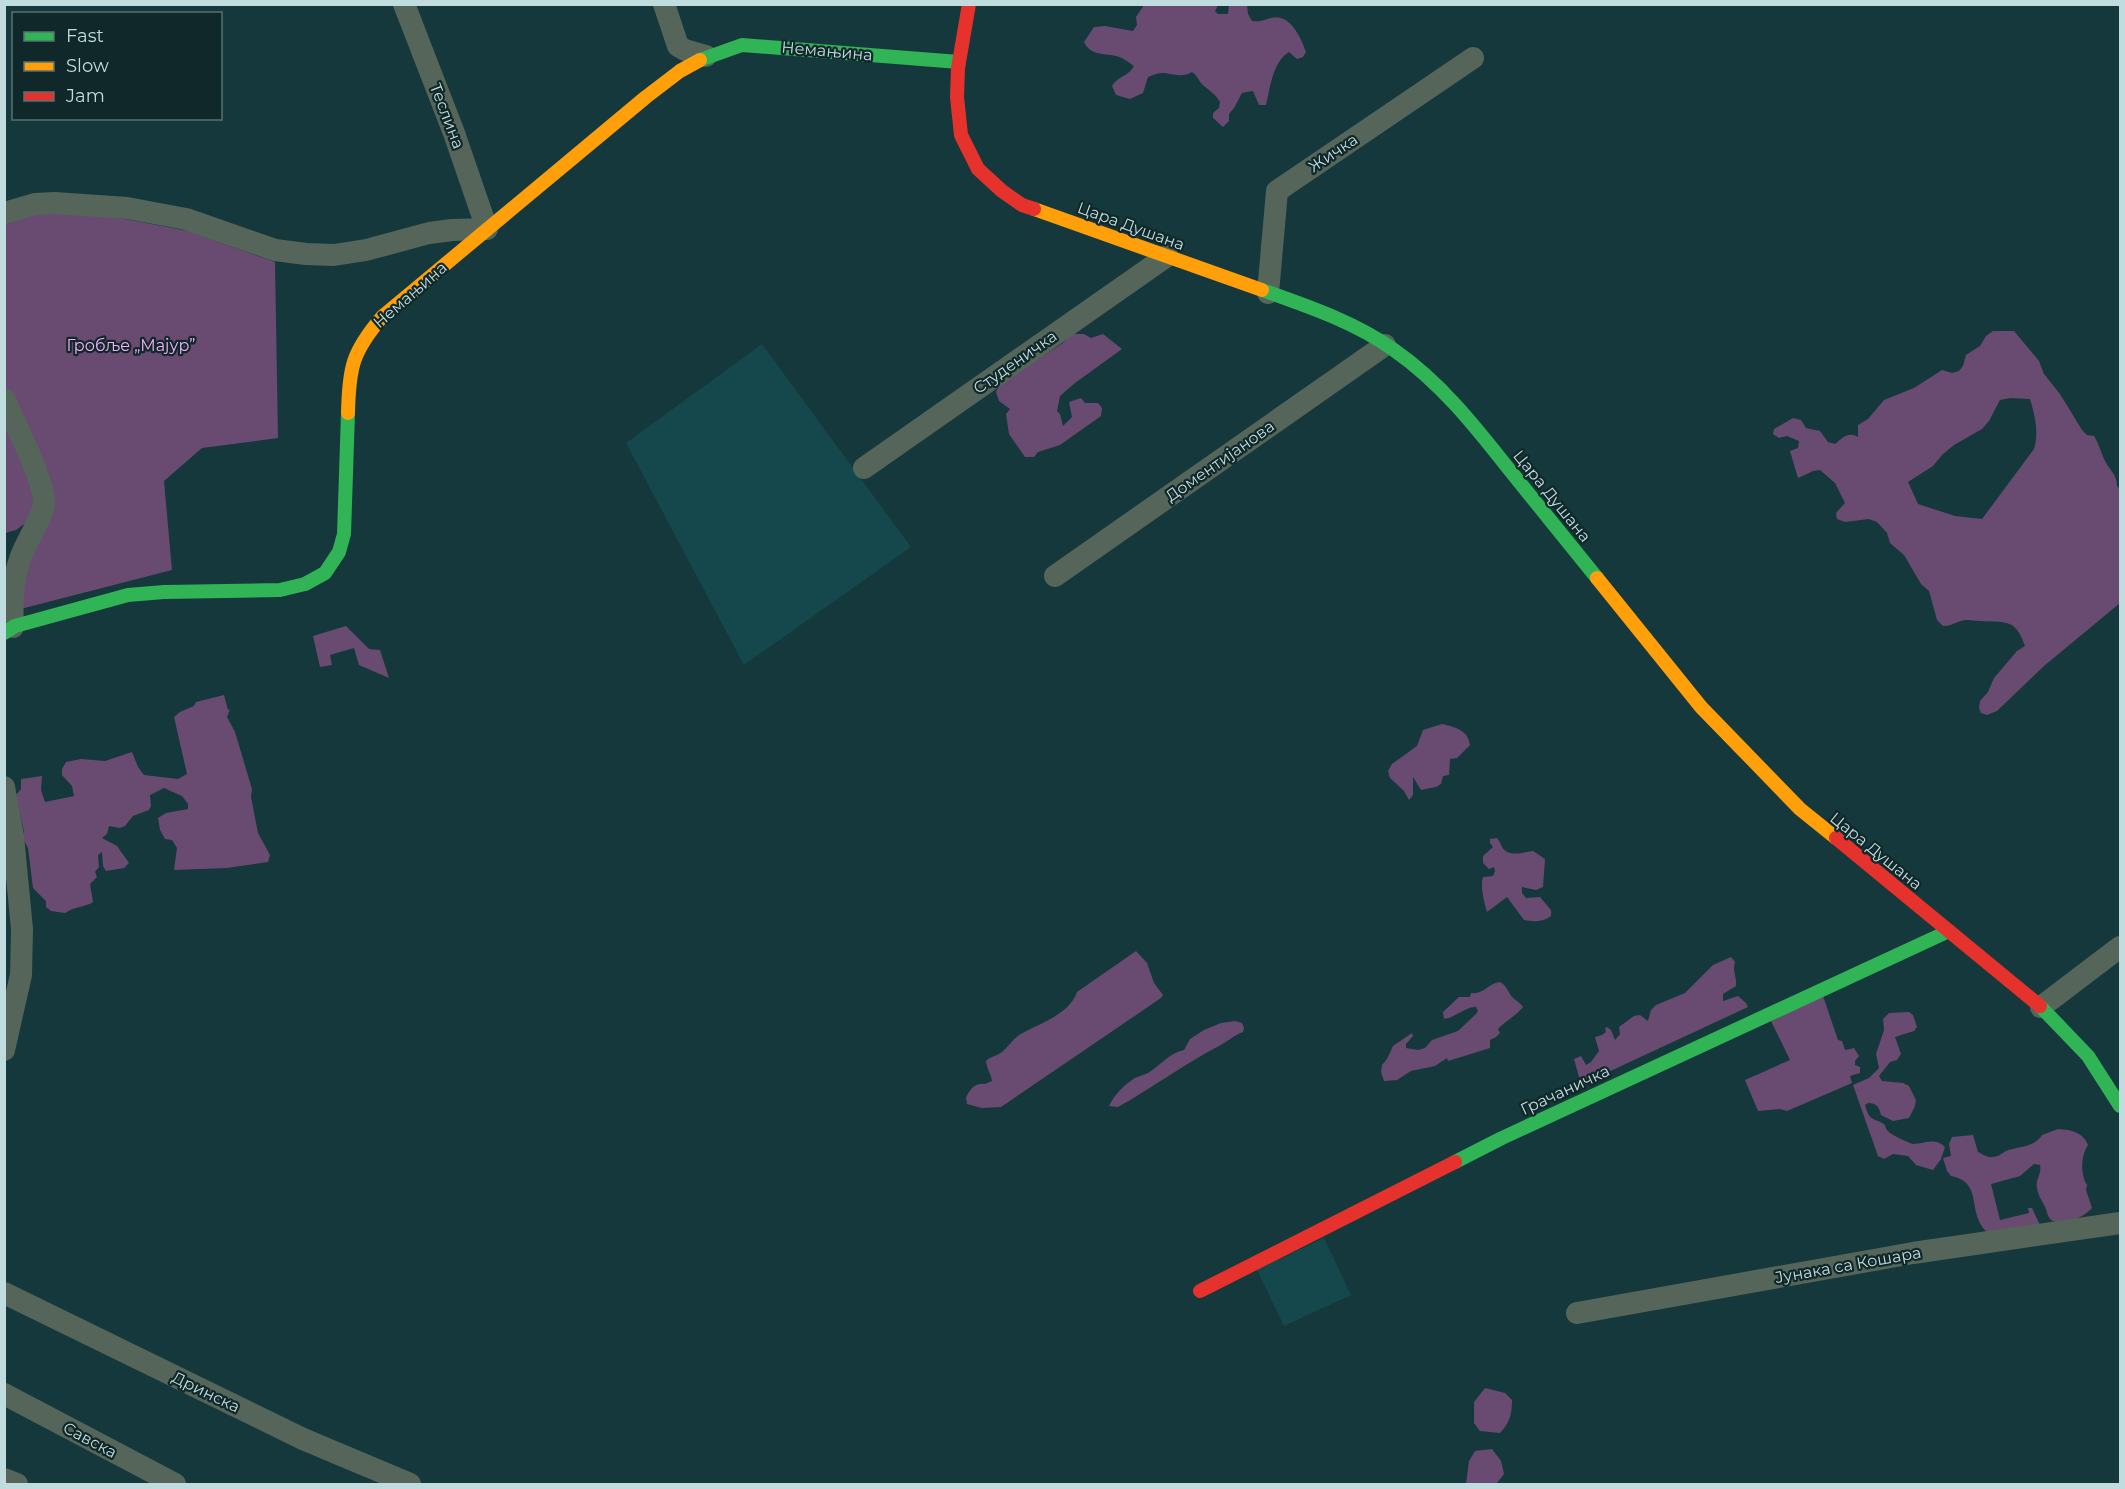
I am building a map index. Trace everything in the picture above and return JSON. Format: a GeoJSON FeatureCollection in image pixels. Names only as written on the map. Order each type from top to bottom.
{"type":"FeatureCollection","features":[{"type":"Feature","properties":{"kind":"street","name":"Теслина"},"geometry":{"type":"LineString","coordinates":[[404,4],[454,133],[487,229]]}},
{"type":"Feature","properties":{"kind":"street"},"geometry":{"type":"LineString","coordinates":[[664,4],[678,46],[706,56]]}},
{"type":"Feature","properties":{"kind":"street","name":"Цара Душана"},"geometry":{"type":"LineString","coordinates":[[969,4],[959,62],[957,97],[961,135],[978,169],[1002,191],[1022,205],[1303,305],[1356,328],[1425,373],[1467,417],[1701,706],[1800,810],[2041,1006],[2088,1056],[2121,1106]]}},
{"type":"Feature","properties":{"kind":"street","name":"Немањина"},"geometry":{"type":"LineString","coordinates":[[9,630],[90,604],[128,595],[164,592],[280,590],[305,584],[325,573],[339,552],[344,534],[349,376],[354,355],[365,336],[382,317],[487,229],[646,97],[691,63],[717,50],[742,45],[959,62]]}},
{"type":"Feature","properties":{"kind":"street","name":"Жичка"},"geometry":{"type":"LineString","coordinates":[[1268,293],[1277,191],[1473,58]]}},
{"type":"Feature","properties":{"kind":"street"},"geometry":{"type":"LineString","coordinates":[[4,213],[35,204],[54,202],[127,208],[186,219],[275,250],[306,254],[345,253],[366,250],[429,233],[487,229]]}},
{"type":"Feature","properties":{"kind":"street","name":"Студеничка"},"geometry":{"type":"LineString","coordinates":[[864,468],[1167,256]]}},
{"type":"Feature","properties":{"kind":"street","name":"Доментијанова"},"geometry":{"type":"LineString","coordinates":[[1054,576],[1385,345]]}},
{"type":"Feature","properties":{"kind":"street"},"geometry":{"type":"LineString","coordinates":[[4,399],[28,452],[44,503],[20,558],[14,579],[9,630]]}},
{"type":"Feature","properties":{"kind":"street"},"geometry":{"type":"LineString","coordinates":[[4,787],[13,836],[22,929],[21,975],[4,1050]]}},
{"type":"Feature","properties":{"kind":"street","name":"Грачаничка"},"geometry":{"type":"LineString","coordinates":[[1200,1291],[1534,1123],[1949,931]]}},
{"type":"Feature","properties":{"kind":"street"},"geometry":{"type":"LineString","coordinates":[[2041,1006],[2121,947]]}},
{"type":"Feature","properties":{"kind":"street","name":"Јунака са Кошара"},"geometry":{"type":"LineString","coordinates":[[1577,1313],[1913,1253],[2121,1223]]}},
{"type":"Feature","properties":{"kind":"street","name":"Дринска"},"geometry":{"type":"LineString","coordinates":[[4,1293],[303,1439],[410,1485]]}},
{"type":"Feature","properties":{"kind":"street","name":"Савска"},"geometry":{"type":"LineString","coordinates":[[4,1394],[176,1485]]}},
{"type":"Feature","properties":{"kind":"street"},"geometry":{"type":"LineString","coordinates":[[4,1479],[17,1485]]}},
{"type":"Feature","properties":{"kind":"shaded area"},"geometry":{"type":"Polygon","coordinates":[[[762,344],[911,547],[744,665],[626,443],[762,344]]]}},
{"type":"Feature","properties":{"kind":"shaded area"},"geometry":{"type":"Polygon","coordinates":[[[1324,1238],[1351,1295],[1284,1326],[1257,1270],[1324,1238]]]}},
{"type":"Feature","properties":{"kind":"green space"},"geometry":{"type":"Polygon","coordinates":[[[1144,5],[1218,5],[1215,11],[1218,14],[1228,14],[1229,5],[1247,5],[1252,21],[1278,17],[1284,19],[1298,34],[1306,52],[1303,57],[1297,59],[1289,52],[1279,62],[1266,105],[1259,105],[1253,91],[1242,93],[1229,114],[1229,121],[1223,127],[1213,118],[1213,113],[1219,108],[1220,102],[1192,72],[1182,75],[1161,73],[1148,77],[1143,93],[1130,99],[1116,95],[1112,86],[1134,66],[1118,57],[1094,52],[1084,42],[1094,27],[1105,26],[1133,31],[1137,25],[1136,17],[1144,5]]]}},
{"type":"Feature","properties":{"kind":"green space","name":"Гробље „Мајур”"},"geometry":{"type":"Polygon","coordinates":[[[73,209],[188,231],[275,262],[278,438],[202,448],[164,481],[172,570],[5,613],[31,519],[16,530],[5,533],[5,223],[22,215],[73,209]]]}},
{"type":"Feature","properties":{"kind":"green space"},"geometry":{"type":"Polygon","coordinates":[[[1993,331],[2014,331],[2039,361],[2044,374],[2060,394],[2082,430],[2087,435],[2094,436],[2120,489],[2120,603],[2044,666],[1997,711],[1987,715],[1981,713],[1980,701],[1988,692],[1994,678],[2017,651],[2025,646],[2017,630],[2008,623],[1966,620],[1943,626],[1937,620],[1929,591],[1921,584],[1904,555],[1890,543],[1887,533],[1877,522],[1869,519],[1845,522],[1837,519],[1836,513],[1845,503],[1835,483],[1820,470],[1798,478],[1790,451],[1798,448],[1799,441],[1787,436],[1779,438],[1773,434],[1774,429],[1793,418],[1801,420],[1806,428],[1820,431],[1828,442],[1835,444],[1849,435],[1858,437],[1858,425],[1868,419],[1884,400],[1914,388],[1942,370],[1952,373],[1959,371],[1966,355],[1980,346],[1986,336],[1993,331]],[[2030,399],[2000,400],[1982,429],[1954,445],[1933,466],[1908,482],[1918,504],[1955,516],[1982,519],[2034,449],[2036,430],[2030,399]]]}},
{"type":"Feature","properties":{"kind":"green space"},"geometry":{"type":"Polygon","coordinates":[[[1071,334],[1084,334],[1091,338],[1103,334],[1122,349],[1060,396],[1057,411],[1063,426],[1072,417],[1069,402],[1081,398],[1085,403],[1098,403],[1102,408],[1101,416],[1060,445],[1038,452],[1034,457],[1025,457],[1009,434],[1006,414],[1010,409],[999,401],[996,392],[1000,384],[1063,343],[1071,334]]]}},
{"type":"Feature","properties":{"kind":"green space"},"geometry":{"type":"Polygon","coordinates":[[[346,626],[369,649],[380,650],[389,678],[359,665],[354,648],[330,655],[332,665],[320,667],[313,636],[346,626]]]}},
{"type":"Feature","properties":{"kind":"green space"},"geometry":{"type":"Polygon","coordinates":[[[224,695],[228,710],[230,709],[227,717],[235,732],[252,789],[251,797],[258,833],[270,855],[268,862],[227,868],[174,870],[177,848],[172,840],[165,839],[160,830],[158,818],[166,813],[188,809],[188,804],[182,796],[164,788],[150,795],[149,810],[133,816],[125,826],[120,828],[109,826],[107,834],[102,838],[117,846],[129,863],[124,868],[106,871],[103,866],[102,852],[98,855],[99,867],[95,872],[97,877],[90,884],[93,902],[65,913],[51,911],[46,907],[46,901],[33,888],[28,848],[22,837],[24,832],[16,795],[21,789],[21,779],[42,776],[41,790],[45,802],[74,796],[72,786],[62,775],[66,762],[81,759],[105,761],[132,752],[144,775],[178,779],[187,774],[174,717],[194,706],[196,702],[224,695]]]}},
{"type":"Feature","properties":{"kind":"green space"},"geometry":{"type":"Polygon","coordinates":[[[1442,724],[1464,733],[1470,745],[1457,758],[1450,759],[1449,775],[1443,776],[1441,784],[1436,787],[1421,790],[1413,777],[1413,795],[1409,800],[1404,791],[1390,778],[1388,771],[1392,764],[1417,746],[1423,730],[1442,724]]]}},
{"type":"Feature","properties":{"kind":"green space"},"geometry":{"type":"Polygon","coordinates":[[[1497,838],[1508,852],[1516,854],[1533,851],[1545,859],[1543,887],[1536,890],[1522,887],[1522,893],[1526,898],[1540,897],[1551,910],[1551,916],[1538,921],[1524,920],[1507,897],[1487,912],[1482,880],[1483,877],[1493,876],[1495,871],[1494,867],[1489,869],[1483,863],[1483,856],[1493,847],[1490,839],[1497,838]]]}},
{"type":"Feature","properties":{"kind":"green space"},"geometry":{"type":"Polygon","coordinates":[[[1136,951],[1147,963],[1154,983],[1163,995],[1161,998],[1001,1107],[982,1108],[967,1104],[966,1098],[973,1087],[992,1081],[986,1061],[1002,1052],[1019,1035],[1060,1013],[1073,1000],[1077,992],[1136,951]]]}},
{"type":"Feature","properties":{"kind":"green space"},"geometry":{"type":"Polygon","coordinates":[[[1731,957],[1735,962],[1736,986],[1723,994],[1723,1001],[1738,996],[1748,1007],[1589,1081],[1579,1077],[1574,1059],[1581,1056],[1586,1065],[1591,1062],[1599,1051],[1595,1037],[1606,1032],[1605,1028],[1611,1030],[1615,1040],[1620,1034],[1619,1027],[1634,1016],[1640,1015],[1648,1021],[1651,1010],[1656,1005],[1685,993],[1713,965],[1731,957]]]}},
{"type":"Feature","properties":{"kind":"green space"},"geometry":{"type":"Polygon","coordinates":[[[1500,982],[1523,1007],[1498,1029],[1500,1033],[1490,1040],[1490,1048],[1448,1061],[1447,1058],[1435,1066],[1411,1071],[1397,1080],[1384,1081],[1381,1072],[1382,1065],[1393,1046],[1412,1033],[1413,1036],[1406,1044],[1406,1048],[1418,1050],[1425,1048],[1432,1040],[1458,1031],[1476,1014],[1478,1011],[1476,1007],[1444,1019],[1443,1012],[1459,997],[1470,997],[1471,993],[1479,992],[1500,982]]]}},
{"type":"Feature","properties":{"kind":"green space"},"geometry":{"type":"Polygon","coordinates":[[[1823,996],[1838,1040],[1842,1041],[1845,1050],[1854,1048],[1859,1056],[1855,1065],[1860,1067],[1860,1073],[1850,1076],[1852,1083],[1787,1111],[1780,1109],[1758,1111],[1745,1080],[1790,1060],[1771,1021],[1823,996]]]}},
{"type":"Feature","properties":{"kind":"green space"},"geometry":{"type":"Polygon","coordinates":[[[1909,1012],[1913,1015],[1917,1027],[1914,1031],[1895,1037],[1901,1054],[1897,1060],[1890,1062],[1879,1076],[1882,1081],[1903,1083],[1909,1086],[1916,1100],[1915,1106],[1909,1118],[1893,1121],[1881,1115],[1876,1105],[1868,1103],[1865,1105],[1870,1117],[1884,1124],[1888,1131],[1897,1137],[1913,1144],[1937,1142],[1945,1147],[1941,1159],[1933,1170],[1916,1165],[1908,1156],[1893,1154],[1884,1159],[1878,1156],[1853,1085],[1869,1078],[1879,1068],[1876,1054],[1884,1030],[1883,1019],[1889,1013],[1909,1012]]]}},
{"type":"Feature","properties":{"kind":"green space"},"geometry":{"type":"Polygon","coordinates":[[[1235,1021],[1242,1023],[1243,1032],[1118,1107],[1109,1106],[1127,1084],[1184,1050],[1190,1039],[1221,1023],[1235,1021]]]}},
{"type":"Feature","properties":{"kind":"green space"},"geometry":{"type":"Polygon","coordinates":[[[2058,1129],[2080,1134],[2088,1145],[2082,1170],[2092,1208],[2069,1222],[2053,1221],[2048,1216],[2037,1190],[2040,1165],[2034,1164],[2020,1176],[1991,1184],[2000,1220],[2029,1213],[2028,1208],[2032,1208],[2040,1225],[1988,1233],[1977,1216],[1972,1192],[1968,1185],[1951,1176],[1947,1171],[1943,1158],[1951,1156],[1949,1144],[1952,1137],[1973,1135],[1978,1152],[1994,1157],[2035,1142],[2042,1135],[2058,1129]]]}},
{"type":"Feature","properties":{"kind":"green space"},"geometry":{"type":"Polygon","coordinates":[[[1485,1388],[1505,1393],[1512,1400],[1510,1418],[1500,1433],[1480,1431],[1474,1423],[1474,1402],[1485,1388]]]}},
{"type":"Feature","properties":{"kind":"green space"},"geometry":{"type":"Polygon","coordinates":[[[1492,1449],[1501,1461],[1504,1474],[1496,1484],[1466,1484],[1469,1461],[1475,1451],[1492,1449]]]}},
{"type":"Feature","properties":{"kind":"traffic: fast"},"geometry":{"type":"LineString","coordinates":[[700,60],[742,45],[959,62]]}},
{"type":"Feature","properties":{"kind":"traffic: fast"},"geometry":{"type":"LineString","coordinates":[[1262,290],[1363,331],[1411,362],[1469,420],[1597,578]]}},
{"type":"Feature","properties":{"kind":"traffic: fast"},"geometry":{"type":"LineString","coordinates":[[4,633],[15,626],[128,595],[164,592],[280,590],[305,584],[325,573],[339,552],[344,534],[348,413]]}},
{"type":"Feature","properties":{"kind":"traffic: fast"},"geometry":{"type":"LineString","coordinates":[[1455,1162],[1502,1138],[1949,931]]}},
{"type":"Feature","properties":{"kind":"traffic: fast"},"geometry":{"type":"LineString","coordinates":[[2040,1006],[2088,1056],[2120,1106]]}},
{"type":"Feature","properties":{"kind":"traffic: slow"},"geometry":{"type":"LineString","coordinates":[[348,413],[354,361],[364,340],[382,317],[646,97],[680,71],[700,60]]}},
{"type":"Feature","properties":{"kind":"traffic: slow"},"geometry":{"type":"LineString","coordinates":[[1034,209],[1262,290]]}},
{"type":"Feature","properties":{"kind":"traffic: slow"},"geometry":{"type":"LineString","coordinates":[[1597,578],[1701,707],[1800,809],[1836,838]]}},
{"type":"Feature","properties":{"kind":"traffic: jam"},"geometry":{"type":"LineString","coordinates":[[969,4],[958,68],[957,97],[961,135],[978,169],[1002,191],[1022,205],[1034,209]]}},
{"type":"Feature","properties":{"kind":"traffic: jam"},"geometry":{"type":"LineString","coordinates":[[1836,838],[2040,1006]]}},
{"type":"Feature","properties":{"kind":"traffic: jam"},"geometry":{"type":"LineString","coordinates":[[1200,1291],[1455,1162]]}}]}
